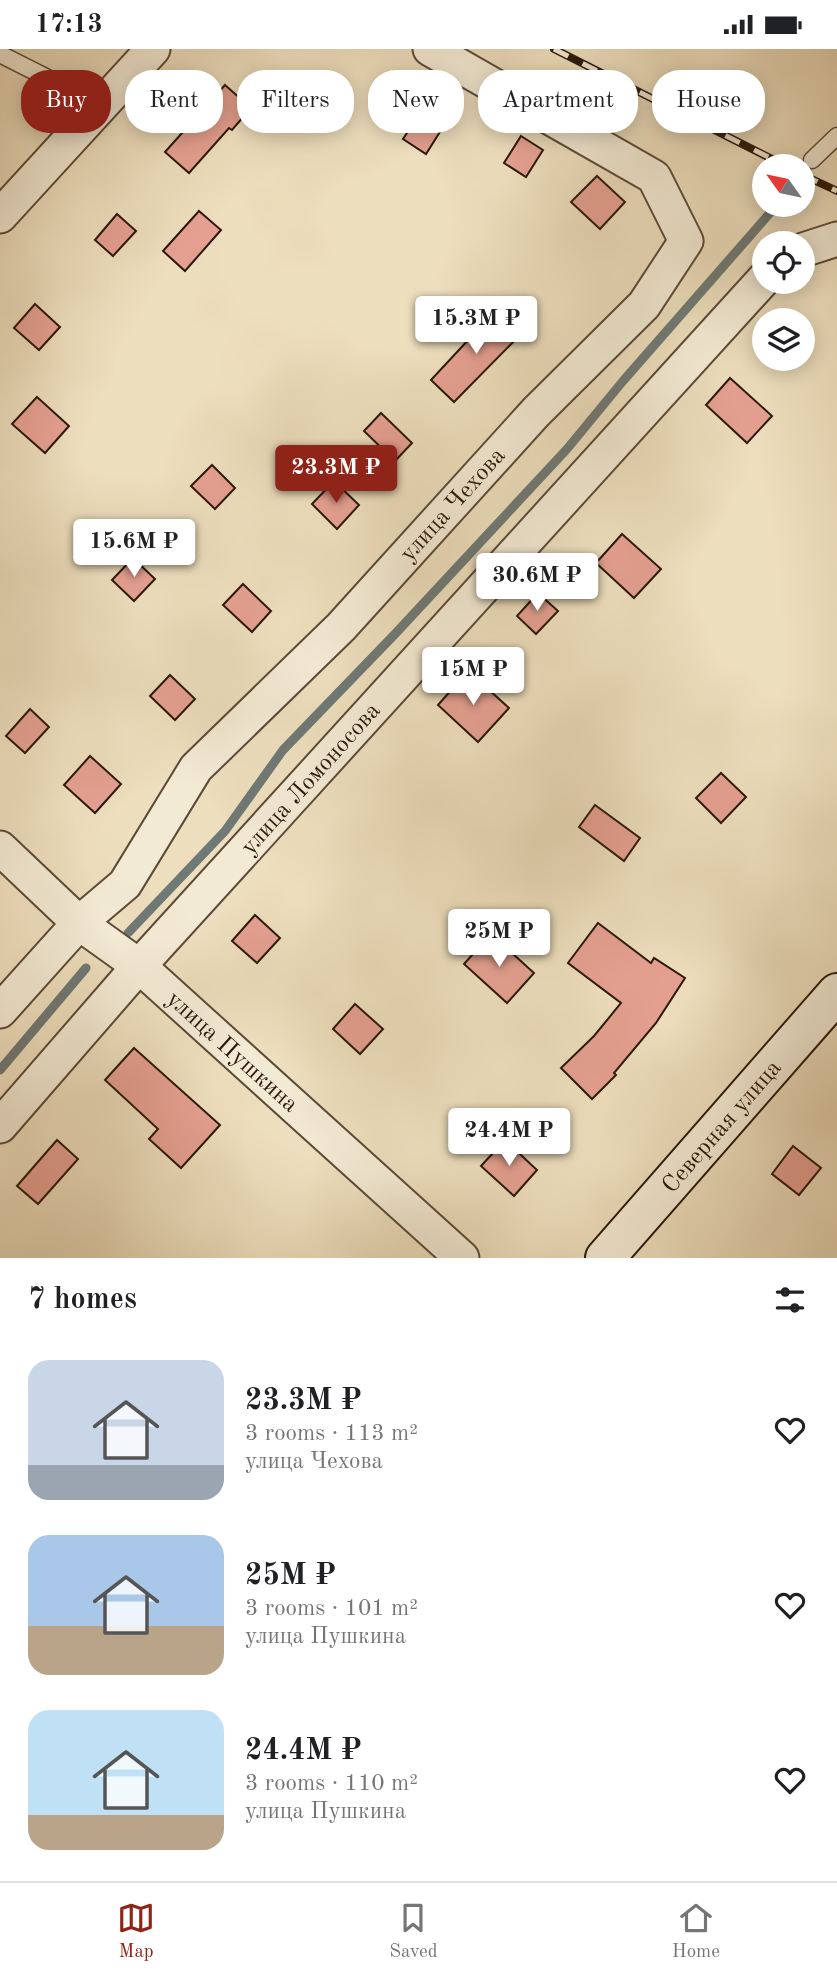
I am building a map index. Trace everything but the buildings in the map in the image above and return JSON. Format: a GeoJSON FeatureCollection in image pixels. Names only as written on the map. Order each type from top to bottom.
{"type":"FeatureCollection","features":[{"type":"Feature","properties":{"kind":"main road","name":"Северная улица"},"geometry":{"type":"LineString","coordinates":[[605,1258],[837,993]]}},
{"type":"Feature","properties":{"kind":"street"},"geometry":{"type":"LineString","coordinates":[[111,94],[153,49]]}},
{"type":"Feature","properties":{"kind":"street","name":"улица Чехова"},"geometry":{"type":"LineString","coordinates":[[0,1011],[79,923],[125,884],[196,768],[341,627],[536,412],[644,305],[686,241],[654,177],[430,49]]}},
{"type":"Feature","properties":{"kind":"street"},"geometry":{"type":"LineString","coordinates":[[0,216],[76,133]]}},
{"type":"Feature","properties":{"kind":"street"},"geometry":{"type":"LineString","coordinates":[[815,246],[837,239]]}},
{"type":"Feature","properties":{"kind":"street","name":"улица Ломоносова"},"geometry":{"type":"LineString","coordinates":[[0,1126],[139,966],[752,292]]}},
{"type":"Feature","properties":{"kind":"street","name":"улица Пушкина"},"geometry":{"type":"LineString","coordinates":[[0,848],[79,923],[139,966],[462,1258]]}},
{"type":"Feature","properties":{"kind":"lane"},"geometry":{"type":"LineString","coordinates":[[0,54],[32,70]]}},
{"type":"Feature","properties":{"kind":"lane"},"geometry":{"type":"LineString","coordinates":[[816,156],[837,136]]}},
{"type":"Feature","properties":{"kind":"waterway"},"geometry":{"type":"LineString","coordinates":[[128,933],[225,831],[283,750],[567,449],[766,217]]}},
{"type":"Feature","properties":{"kind":"waterway"},"geometry":{"type":"LineString","coordinates":[[0,1070],[86,968]]}},
{"type":"Feature","properties":{"kind":"railway"},"geometry":{"type":"LineString","coordinates":[[554,49],[762,154]]}},
{"type":"Feature","properties":{"kind":"railway"},"geometry":{"type":"LineString","coordinates":[[816,181],[837,191]]}}]}
